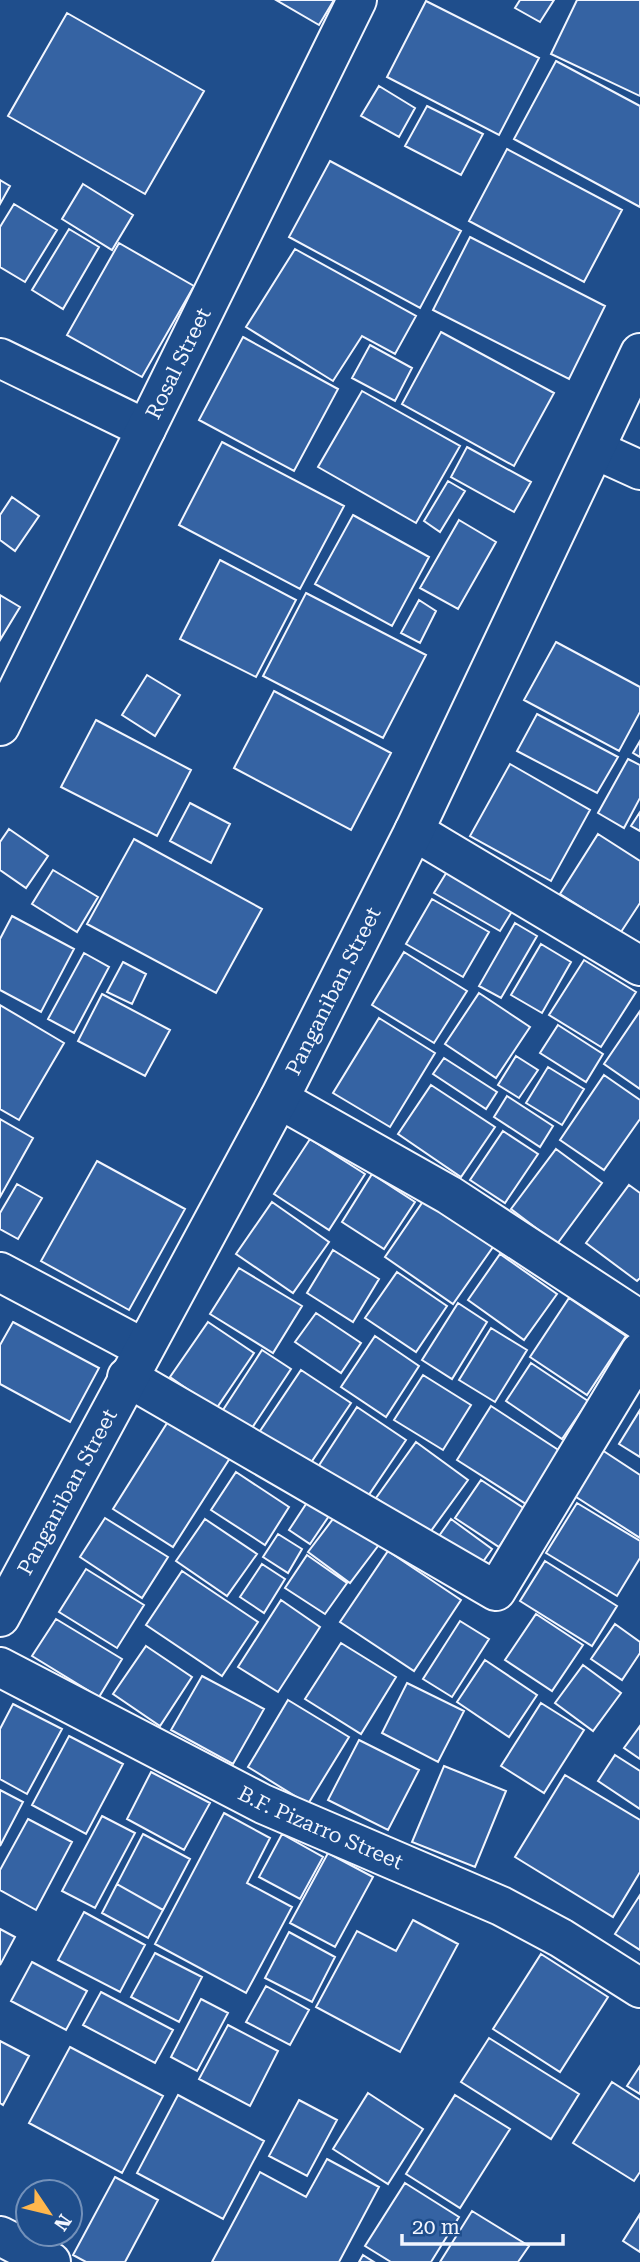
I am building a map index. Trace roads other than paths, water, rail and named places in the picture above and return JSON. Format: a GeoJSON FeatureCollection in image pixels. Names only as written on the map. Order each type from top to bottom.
{"type":"FeatureCollection","features":[{"type":"Feature","properties":{"kind":"street","name":"Rosal Street"},"geometry":{"type":"LineString","coordinates":[[0,726],[357,0]]}},
{"type":"Feature","properties":{"kind":"street","name":"Panganiban Street"},"geometry":{"type":"LineString","coordinates":[[0,1617],[279,1099],[414,831],[640,353]]}},
{"type":"Feature","properties":{"kind":"street"},"geometry":{"type":"LineString","coordinates":[[0,358],[146,429]]}},
{"type":"Feature","properties":{"kind":"street"},"geometry":{"type":"LineString","coordinates":[[596,450],[640,470]]}},
{"type":"Feature","properties":{"kind":"street"},"geometry":{"type":"LineString","coordinates":[[414,831],[640,967]]}},
{"type":"Feature","properties":{"kind":"street"},"geometry":{"type":"LineString","coordinates":[[279,1099],[449,1195],[640,1320]]}},
{"type":"Feature","properties":{"kind":"street"},"geometry":{"type":"LineString","coordinates":[[0,1272],[135,1362],[496,1591],[640,1352]]}},
{"type":"Feature","properties":{"kind":"street","name":"B.F. Pizarro Street"},"geometry":{"type":"LineString","coordinates":[[0,1667],[263,1804],[501,1906],[561,1938],[640,1988]]}},
{"type":"Feature","properties":{"kind":"street"},"geometry":{"type":"LineString","coordinates":[[0,2236],[51,2262]]}}]}
